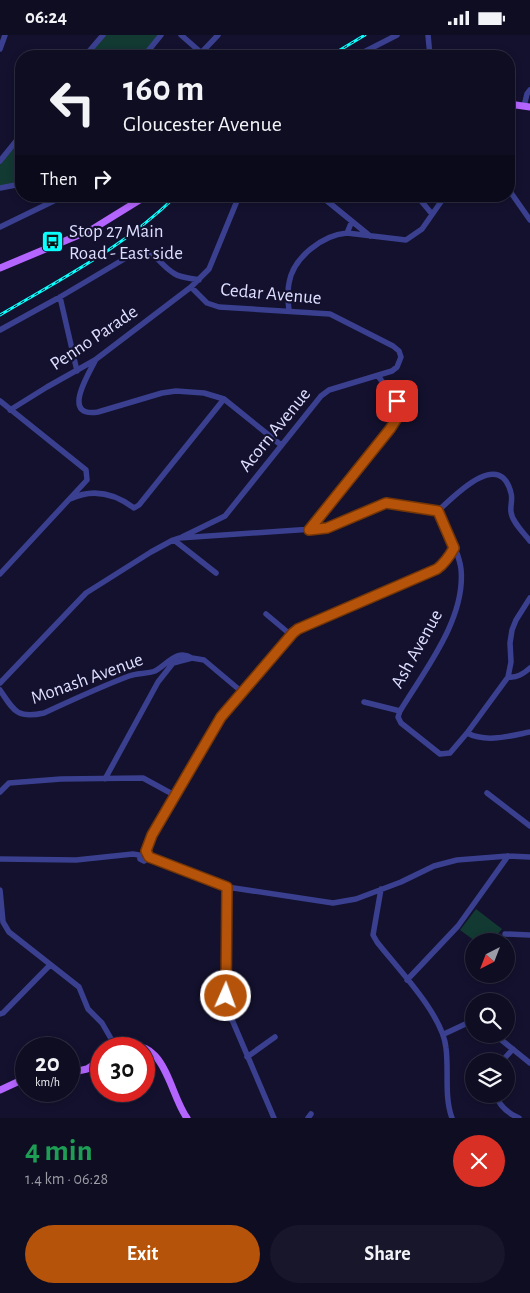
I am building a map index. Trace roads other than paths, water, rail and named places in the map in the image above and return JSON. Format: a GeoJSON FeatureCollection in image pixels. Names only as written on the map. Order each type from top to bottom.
{"type":"FeatureCollection","features":[{"type":"Feature","properties":{"kind":"main road"},"geometry":{"type":"LineString","coordinates":[[0,268],[91,230],[136,202]]}},
{"type":"Feature","properties":{"kind":"main road"},"geometry":{"type":"LineString","coordinates":[[155,1056],[164,1066],[181,1111],[187,1118]]}},
{"type":"Feature","properties":{"kind":"main road"},"geometry":{"type":"LineString","coordinates":[[0,1090],[15,1083]]}},
{"type":"Feature","properties":{"kind":"street"},"geometry":{"type":"LineString","coordinates":[[0,49],[4,35]]}},
{"type":"Feature","properties":{"kind":"street"},"geometry":{"type":"LineString","coordinates":[[90,50],[103,35]]}},
{"type":"Feature","properties":{"kind":"street"},"geometry":{"type":"LineString","coordinates":[[149,50],[161,35]]}},
{"type":"Feature","properties":{"kind":"street"},"geometry":{"type":"LineString","coordinates":[[181,35],[198,50]]}},
{"type":"Feature","properties":{"kind":"street"},"geometry":{"type":"LineString","coordinates":[[206,50],[218,35]]}},
{"type":"Feature","properties":{"kind":"street"},"geometry":{"type":"LineString","coordinates":[[368,50],[396,35]]}},
{"type":"Feature","properties":{"kind":"street"},"geometry":{"type":"LineString","coordinates":[[428,35],[429,50]]}},
{"type":"Feature","properties":{"kind":"street"},"geometry":{"type":"LineString","coordinates":[[527,106],[527,94],[530,90]]}},
{"type":"Feature","properties":{"kind":"street"},"geometry":{"type":"LineString","coordinates":[[0,161],[15,142]]}},
{"type":"Feature","properties":{"kind":"street"},"geometry":{"type":"LineString","coordinates":[[0,188],[15,185]]}},
{"type":"Feature","properties":{"kind":"street"},"geometry":{"type":"LineString","coordinates":[[515,199],[530,220]]}},
{"type":"Feature","properties":{"kind":"street"},"geometry":{"type":"LineString","coordinates":[[0,227],[52,202]]}},
{"type":"Feature","properties":{"kind":"street","name":"Penno Parade"},"geometry":{"type":"LineString","coordinates":[[10,410],[95,360],[191,287],[209,269],[237,202]]}},
{"type":"Feature","properties":{"kind":"street"},"geometry":{"type":"LineString","coordinates":[[328,202],[370,236]]}},
{"type":"Feature","properties":{"kind":"street"},"geometry":{"type":"LineString","coordinates":[[422,202],[432,214]]}},
{"type":"Feature","properties":{"kind":"street"},"geometry":{"type":"LineString","coordinates":[[289,311],[288,283],[296,265],[307,251],[342,233],[406,240],[422,229],[441,202]]}},
{"type":"Feature","properties":{"kind":"street"},"geometry":{"type":"LineString","coordinates":[[347,233],[352,221]]}},
{"type":"Feature","properties":{"kind":"street"},"geometry":{"type":"LineString","coordinates":[[0,330],[131,255],[142,253],[159,259],[176,275],[198,280]]}},
{"type":"Feature","properties":{"kind":"street","name":"Cedar Avenue"},"geometry":{"type":"LineString","coordinates":[[191,287],[207,303],[219,307],[335,316],[393,346],[399,351],[401,357]]}},
{"type":"Feature","properties":{"kind":"street"},"geometry":{"type":"LineString","coordinates":[[60,297],[77,371]]}},
{"type":"Feature","properties":{"kind":"street","name":"Acorn Avenue"},"geometry":{"type":"LineString","coordinates":[[0,682],[86,593],[151,552],[225,515],[321,396],[329,390],[397,367],[401,357]]}},
{"type":"Feature","properties":{"kind":"street"},"geometry":{"type":"LineString","coordinates":[[95,360],[78,398],[79,405],[84,411],[91,413],[176,391],[204,393],[224,399],[281,445]]}},
{"type":"Feature","properties":{"kind":"street"},"geometry":{"type":"LineString","coordinates":[[71,375],[86,379]]}},
{"type":"Feature","properties":{"kind":"street"},"geometry":{"type":"LineString","coordinates":[[309,530],[390,429],[399,415],[397,401],[378,375]]}},
{"type":"Feature","properties":{"kind":"street"},"geometry":{"type":"LineString","coordinates":[[68,500],[92,492],[107,493],[123,500],[134,508],[139,505],[224,399]]}},
{"type":"Feature","properties":{"kind":"street"},"geometry":{"type":"LineString","coordinates":[[0,401],[86,470],[86,480],[0,574]]}},
{"type":"Feature","properties":{"kind":"street"},"geometry":{"type":"LineString","coordinates":[[176,539],[327,528],[386,503],[438,511],[458,491],[490,473],[499,475],[507,483],[512,494],[511,513],[530,541]]}},
{"type":"Feature","properties":{"kind":"street","name":"Ash Avenue"},"geometry":{"type":"LineString","coordinates":[[438,511],[461,567],[461,581],[454,619],[398,717],[401,723],[440,754],[450,753],[467,733]]}},
{"type":"Feature","properties":{"kind":"street"},"geometry":{"type":"LineString","coordinates":[[176,539],[216,573]]}},
{"type":"Feature","properties":{"kind":"street"},"geometry":{"type":"LineString","coordinates":[[148,854],[152,835],[221,717],[290,635],[298,629],[437,569],[447,561],[454,548]]}},
{"type":"Feature","properties":{"kind":"street"},"geometry":{"type":"LineString","coordinates":[[530,598],[512,630],[510,643],[511,662],[508,677],[467,733],[476,738],[490,739],[530,732]]}},
{"type":"Feature","properties":{"kind":"street"},"geometry":{"type":"LineString","coordinates":[[266,614],[290,635]]}},
{"type":"Feature","properties":{"kind":"street","name":"Monash Avenue"},"geometry":{"type":"LineString","coordinates":[[0,690],[19,713],[28,716],[44,713],[133,675],[154,671],[175,656],[188,655],[192,658]]}},
{"type":"Feature","properties":{"kind":"street"},"geometry":{"type":"LineString","coordinates":[[105,779],[158,682],[173,663],[192,658],[204,660],[242,692]]}},
{"type":"Feature","properties":{"kind":"street"},"geometry":{"type":"LineString","coordinates":[[508,677],[514,678],[522,675],[530,668]]}},
{"type":"Feature","properties":{"kind":"street"},"geometry":{"type":"LineString","coordinates":[[364,702],[400,711]]}},
{"type":"Feature","properties":{"kind":"street"},"geometry":{"type":"LineString","coordinates":[[1,791],[9,783],[143,778],[176,796]]}},
{"type":"Feature","properties":{"kind":"street"},"geometry":{"type":"LineString","coordinates":[[486,793],[530,827]]}},
{"type":"Feature","properties":{"kind":"street"},"geometry":{"type":"LineString","coordinates":[[0,859],[76,860],[139,855],[142,851],[227,887],[332,903],[350,900],[434,866],[457,860],[508,856],[530,857]]}},
{"type":"Feature","properties":{"kind":"street"},"geometry":{"type":"LineString","coordinates":[[407,980],[458,926],[508,856]]}},
{"type":"Feature","properties":{"kind":"street"},"geometry":{"type":"LineString","coordinates":[[227,887],[226,1003],[228,1012],[274,1118]]}},
{"type":"Feature","properties":{"kind":"street"},"geometry":{"type":"LineString","coordinates":[[381,889],[373,935],[434,1015],[444,1034],[449,1107],[452,1118]]}},
{"type":"Feature","properties":{"kind":"street"},"geometry":{"type":"LineString","coordinates":[[0,890],[2,917],[12,936],[79,987],[88,1009],[102,1023],[111,1037]]}},
{"type":"Feature","properties":{"kind":"street"},"geometry":{"type":"LineString","coordinates":[[515,934],[530,935]]}},
{"type":"Feature","properties":{"kind":"street"},"geometry":{"type":"LineString","coordinates":[[0,1014],[50,965]]}},
{"type":"Feature","properties":{"kind":"street"},"geometry":{"type":"LineString","coordinates":[[444,1034],[465,1024]]}},
{"type":"Feature","properties":{"kind":"street"},"geometry":{"type":"LineString","coordinates":[[247,1057],[275,1037]]}},
{"type":"Feature","properties":{"kind":"street"},"geometry":{"type":"LineString","coordinates":[[505,1043],[530,1063]]}},
{"type":"Feature","properties":{"kind":"street"},"geometry":{"type":"LineString","coordinates":[[509,1053],[513,1049]]}},
{"type":"Feature","properties":{"kind":"street"},"geometry":{"type":"LineString","coordinates":[[500,1103],[505,1110],[518,1118]]}},
{"type":"Feature","properties":{"kind":"railway"},"geometry":{"type":"LineString","coordinates":[[340,50],[365,35]]}},
{"type":"Feature","properties":{"kind":"railway"},"geometry":{"type":"LineString","coordinates":[[0,315],[114,247],[169,202]]}},
{"type":"Feature","properties":{"kind":"place","name":"Stop 27 Main Road - East side"},"geometry":{"type":"Point","coordinates":[53,242]}}]}
